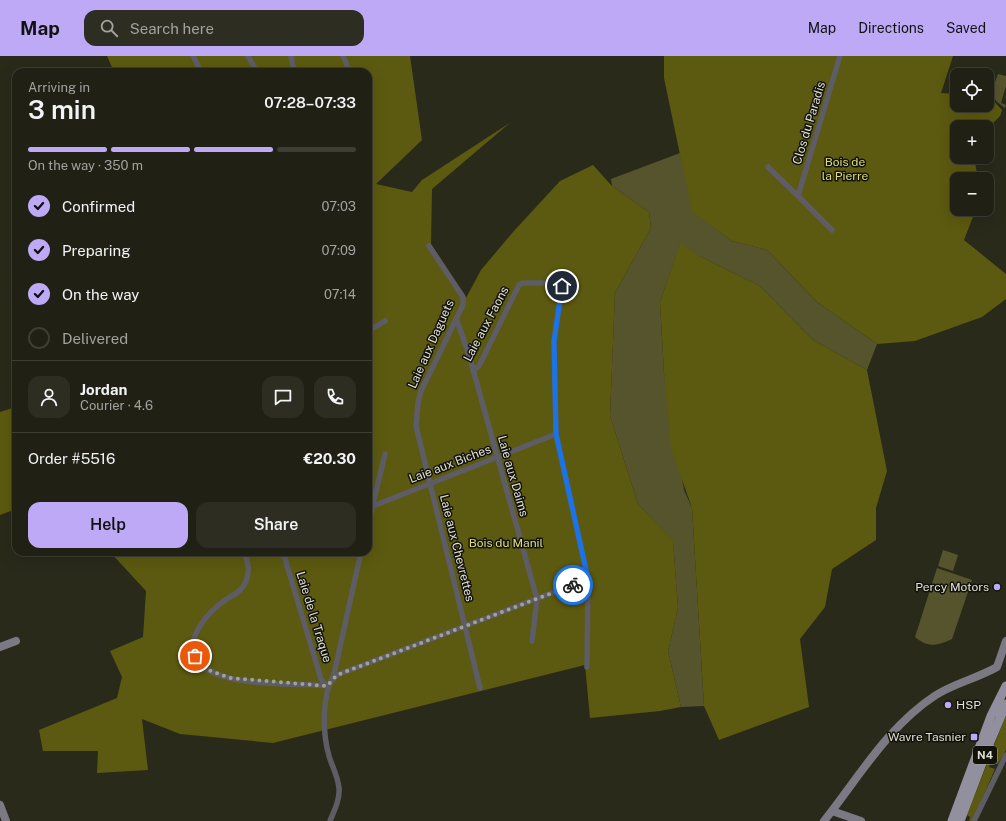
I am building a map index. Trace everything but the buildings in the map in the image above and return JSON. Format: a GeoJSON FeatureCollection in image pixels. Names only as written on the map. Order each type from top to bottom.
{"type":"FeatureCollection","features":[{"type":"Feature","properties":{"kind":"main road","name":"N4"},"geometry":{"type":"LineString","coordinates":[[952,821],[991,716],[1006,686]]}},
{"type":"Feature","properties":{"kind":"main road","name":"N4"},"geometry":{"type":"LineString","coordinates":[[960,821],[987,748],[1006,704]]}},
{"type":"Feature","properties":{"kind":"street"},"geometry":{"type":"LineString","coordinates":[[193,56],[199,68]]}},
{"type":"Feature","properties":{"kind":"street"},"geometry":{"type":"LineString","coordinates":[[248,56],[255,68]]}},
{"type":"Feature","properties":{"kind":"street"},"geometry":{"type":"LineString","coordinates":[[291,56],[293,68]]}},
{"type":"Feature","properties":{"kind":"street"},"geometry":{"type":"LineString","coordinates":[[343,56],[348,68]]}},
{"type":"Feature","properties":{"kind":"street","name":"Clos du Paradis"},"geometry":{"type":"LineString","coordinates":[[798,196],[840,56]]}},
{"type":"Feature","properties":{"kind":"street"},"geometry":{"type":"LineString","coordinates":[[768,167],[832,230]]}},
{"type":"Feature","properties":{"kind":"street","name":"Laie aux Daguets"},"geometry":{"type":"LineString","coordinates":[[417,413],[421,391],[462,305],[463,297],[429,246]]}},
{"type":"Feature","properties":{"kind":"street","name":"Laie aux Faons"},"geometry":{"type":"LineString","coordinates":[[473,371],[479,366],[485,355],[519,285],[523,282],[560,283],[562,286],[554,341],[556,434],[588,579],[587,667]]}},
{"type":"Feature","properties":{"kind":"street","name":"Laie aux Daims"},"geometry":{"type":"LineString","coordinates":[[456,318],[473,371],[537,599],[532,641]]}},
{"type":"Feature","properties":{"kind":"street"},"geometry":{"type":"LineString","coordinates":[[372,329],[385,321]]}},
{"type":"Feature","properties":{"kind":"street","name":"Laie aux Chevrettes"},"geometry":{"type":"LineString","coordinates":[[417,413],[417,434],[480,688]]}},
{"type":"Feature","properties":{"kind":"street","name":"Laie aux Biches"},"geometry":{"type":"LineString","coordinates":[[372,507],[497,459],[556,434]]}},
{"type":"Feature","properties":{"kind":"street"},"geometry":{"type":"LineString","coordinates":[[372,503],[386,454]]}},
{"type":"Feature","properties":{"kind":"street"},"geometry":{"type":"LineString","coordinates":[[244,556],[248,570],[245,584],[239,592],[217,606],[200,626],[194,642],[195,656],[208,670],[230,678],[327,686]]}},
{"type":"Feature","properties":{"kind":"street","name":"Laie de la Traque"},"geometry":{"type":"LineString","coordinates":[[284,556],[321,679],[327,686]]}},
{"type":"Feature","properties":{"kind":"street"},"geometry":{"type":"LineString","coordinates":[[330,821],[338,801],[339,788],[326,735],[327,686],[334,674],[360,556]]}},
{"type":"Feature","properties":{"kind":"street"},"geometry":{"type":"LineString","coordinates":[[327,686],[337,675],[466,627],[588,579]]}},
{"type":"Feature","properties":{"kind":"street"},"geometry":{"type":"LineString","coordinates":[[0,647],[16,641]]}},
{"type":"Feature","properties":{"kind":"street"},"geometry":{"type":"LineString","coordinates":[[824,821],[870,758],[917,709],[936,694],[997,667],[1006,641]]}},
{"type":"Feature","properties":{"kind":"street"},"geometry":{"type":"LineString","coordinates":[[974,821],[1006,755]]}},
{"type":"Feature","properties":{"kind":"street"},"geometry":{"type":"LineString","coordinates":[[0,805],[6,821]]}},
{"type":"Feature","properties":{"kind":"street"},"geometry":{"type":"LineString","coordinates":[[832,811],[861,821]]}},
{"type":"Feature","properties":{"kind":"shaded area"},"geometry":{"type":"Polygon","coordinates":[[[998,74],[1006,76],[1006,86],[1001,103],[1006,105],[1005,108],[994,98],[994,85],[998,74]]]}},
{"type":"Feature","properties":{"kind":"shaded area"},"geometry":{"type":"Polygon","coordinates":[[[680,153],[693,212],[732,241],[767,250],[817,302],[877,344],[867,370],[813,340],[760,286],[703,258],[680,244],[660,302],[664,373],[684,490],[692,508],[704,706],[681,707],[668,651],[678,608],[673,542],[638,504],[610,416],[615,293],[651,228],[649,212],[612,186],[611,179],[680,153]]]}},
{"type":"Feature","properties":{"kind":"shaded area"},"geometry":{"type":"Polygon","coordinates":[[[943,550],[958,555],[953,571],[938,566],[943,550]]]}},
{"type":"Feature","properties":{"kind":"shaded area"},"geometry":{"type":"Polygon","coordinates":[[[937,568],[972,580],[952,639],[933,645],[924,643],[915,637],[937,568]]]}},
{"type":"Feature","properties":{"kind":"green space","name":"Bois du Manil"},"geometry":{"type":"Polygon","coordinates":[[[107,56],[410,56],[422,140],[376,184],[412,192],[422,180],[511,122],[432,189],[431,244],[466,298],[481,270],[513,232],[560,181],[593,165],[612,186],[649,212],[651,228],[615,293],[610,416],[638,504],[673,541],[678,608],[668,651],[681,707],[660,711],[590,718],[585,665],[273,743],[180,734],[142,719],[148,770],[97,773],[98,751],[43,751],[39,730],[117,698],[122,677],[110,651],[143,637],[146,591],[114,556],[372,556],[372,68],[112,68],[107,56]]]}},
{"type":"Feature","properties":{"kind":"green space","name":"Bois de la Pierre"},"geometry":{"type":"Polygon","coordinates":[[[664,56],[953,56],[941,93],[950,94],[950,112],[994,112],[994,101],[1002,110],[1000,116],[994,122],[994,120],[950,120],[950,164],[975,164],[977,172],[950,172],[950,216],[973,216],[964,240],[1006,274],[1006,299],[982,317],[915,341],[877,344],[817,302],[767,250],[732,241],[692,212],[664,78],[664,56]]]}},
{"type":"Feature","properties":{"kind":"green space"},"geometry":{"type":"Polygon","coordinates":[[[680,243],[703,258],[760,286],[813,340],[867,370],[887,471],[876,508],[876,540],[832,569],[825,607],[800,639],[809,707],[719,740],[704,706],[692,508],[671,449],[664,373],[660,302],[680,243]]]}},
{"type":"Feature","properties":{"kind":"green space"},"geometry":{"type":"Polygon","coordinates":[[[12,408],[12,510],[0,515],[0,412],[12,408]]]}},
{"type":"Feature","properties":{"kind":"green space"},"geometry":{"type":"Polygon","coordinates":[[[1006,715],[1006,750],[998,764],[990,763],[989,767],[995,769],[973,820],[969,821],[970,817],[967,815],[1006,715]]]}},
{"type":"Feature","properties":{"kind":"way so far"},"geometry":{"type":"LineString","coordinates":[[195,656],[208,670],[214,674],[230,678],[327,686],[337,675],[573,585]]}},
{"type":"Feature","properties":{"kind":"place","name":"Percy Motors"},"geometry":{"type":"Point","coordinates":[997,587]}},
{"type":"Feature","properties":{"kind":"place","name":"HSP"},"geometry":{"type":"Point","coordinates":[948,705]}},
{"type":"Feature","properties":{"kind":"place","name":"Wavre Tasnier"},"geometry":{"type":"Point","coordinates":[974,737]}},
{"type":"Feature","properties":{"kind":"route"},"geometry":{"type":"LineString","coordinates":[[562,286],[554,341],[556,434],[588,579],[573,585]]}}]}
